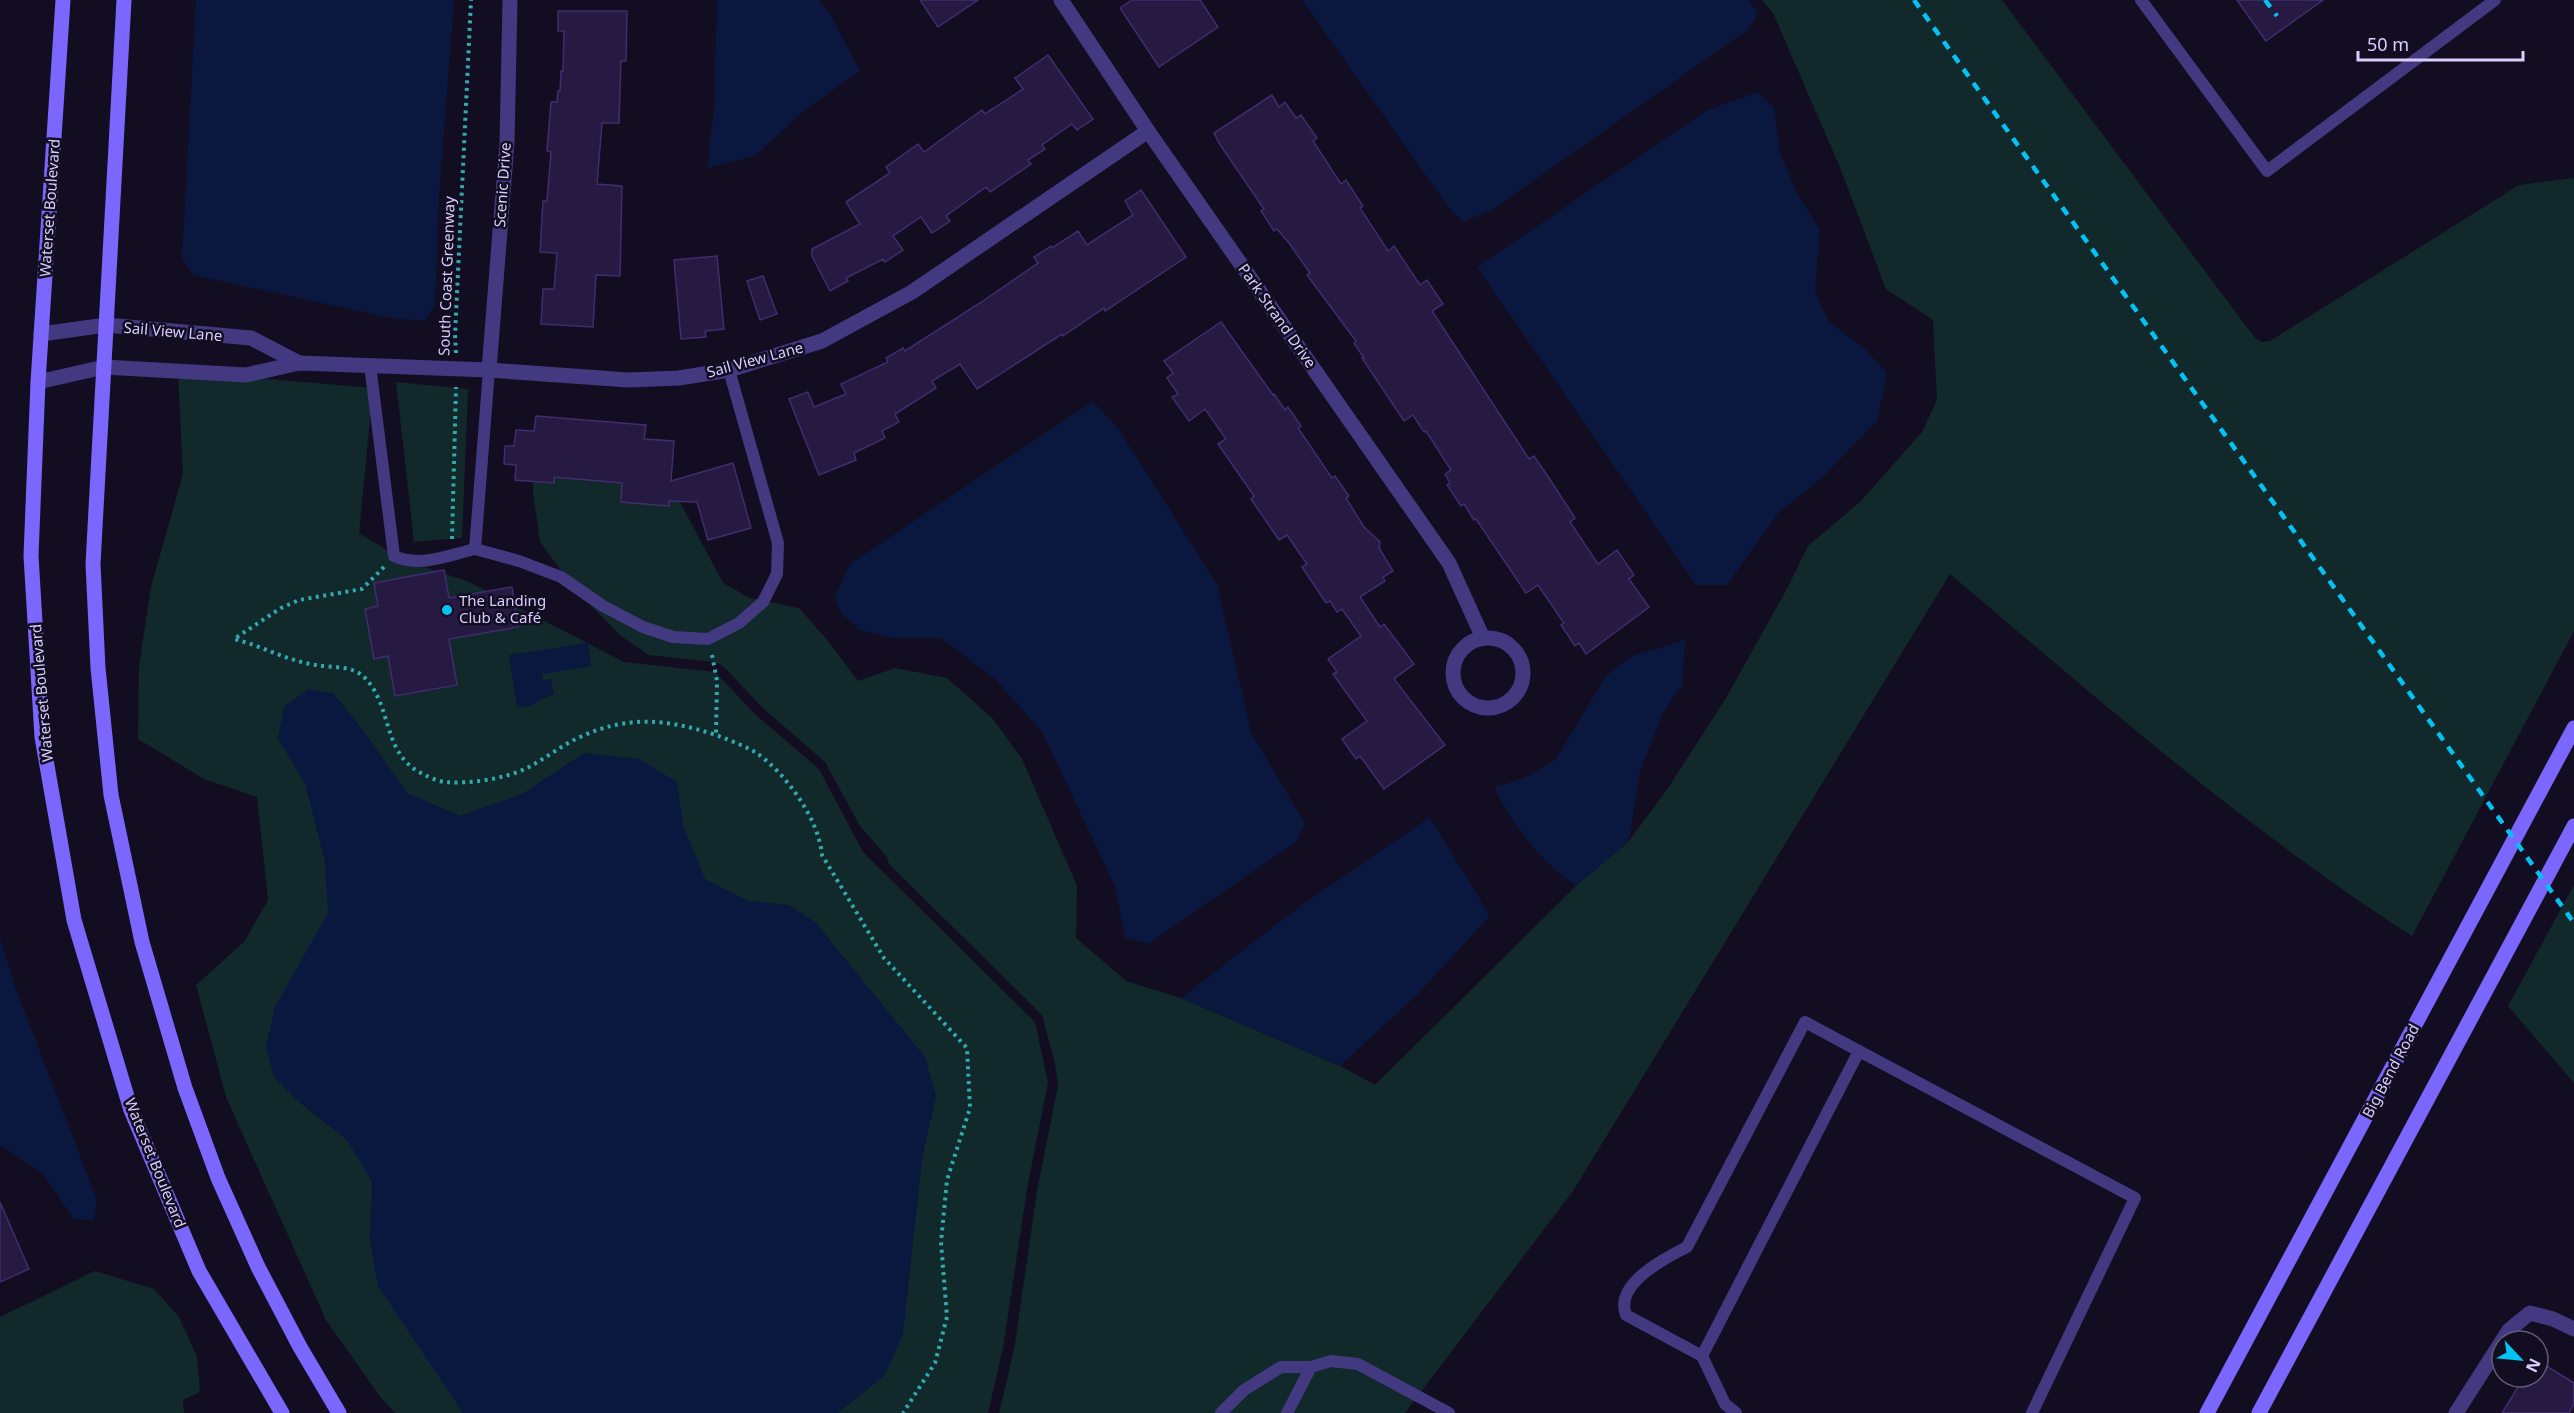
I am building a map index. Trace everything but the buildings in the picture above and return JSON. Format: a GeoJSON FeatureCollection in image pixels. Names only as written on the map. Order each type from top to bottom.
{"type":"FeatureCollection","features":[{"type":"Feature","properties":{"kind":"street","name":"Waterset Boulevard"},"geometry":{"type":"LineString","coordinates":[[63,0],[38,382],[31,556],[42,737],[74,920],[131,1110],[200,1271],[282,1413]]}},
{"type":"Feature","properties":{"kind":"street"},"geometry":{"type":"LineString","coordinates":[[124,0],[93,564],[98,668],[111,795],[142,942],[185,1088],[218,1179],[258,1267],[300,1347],[339,1413]]}},
{"type":"Feature","properties":{"kind":"street","name":"Scenic Drive"},"geometry":{"type":"LineString","coordinates":[[489,370],[507,143],[510,0]]}},
{"type":"Feature","properties":{"kind":"street","name":"Park Strand Drive"},"geometry":{"type":"LineString","coordinates":[[1061,0],[1148,131],[1449,564],[1484,638]]}},
{"type":"Feature","properties":{"kind":"street","name":"Sail View Lane"},"geometry":{"type":"LineString","coordinates":[[38,382],[104,367],[246,375],[299,363],[489,370],[628,380],[679,378],[729,370],[822,341],[912,292],[1148,131]]}},
{"type":"Feature","properties":{"kind":"street","name":"Sail View Lane"},"geometry":{"type":"LineString","coordinates":[[41,334],[106,325],[251,338],[299,363]]}},
{"type":"Feature","properties":{"kind":"street"},"geometry":{"type":"LineString","coordinates":[[1484,638],[1496,638],[1509,645],[1519,656],[1523,679],[1512,699],[1497,707],[1482,708],[1468,702],[1457,690],[1453,672],[1461,651],[1470,643],[1484,638]]}},
{"type":"Feature","properties":{"kind":"street","name":"Big Bend Road"},"geometry":{"type":"LineString","coordinates":[[2207,1413],[2574,728]]}},
{"type":"Feature","properties":{"kind":"street"},"geometry":{"type":"LineString","coordinates":[[2259,1413],[2574,826]]}},
{"type":"Feature","properties":{"kind":"street"},"geometry":{"type":"LineString","coordinates":[[2456,1413],[2509,1330],[2530,1313],[2553,1319],[2574,1329]]}},
{"type":"Feature","properties":{"kind":"lane"},"geometry":{"type":"LineString","coordinates":[[2141,0],[2267,171],[2495,0]]}},
{"type":"Feature","properties":{"kind":"lane"},"geometry":{"type":"LineString","coordinates":[[370,365],[394,556],[405,561],[419,562],[475,549],[519,561],[561,577],[603,606],[643,627],[673,637],[708,639],[739,623],[763,602],[777,574],[778,543],[729,370]]}},
{"type":"Feature","properties":{"kind":"lane"},"geometry":{"type":"LineString","coordinates":[[475,549],[489,370]]}},
{"type":"Feature","properties":{"kind":"lane"},"geometry":{"type":"LineString","coordinates":[[1736,1413],[1725,1404],[1702,1356],[1626,1315],[1623,1306],[1626,1296],[1644,1274],[1661,1260],[1687,1246],[1805,1022],[2135,1198],[2032,1413]]}},
{"type":"Feature","properties":{"kind":"lane"},"geometry":{"type":"LineString","coordinates":[[1702,1356],[1859,1051]]}},
{"type":"Feature","properties":{"kind":"lane"},"geometry":{"type":"LineString","coordinates":[[1221,1413],[1244,1390],[1281,1367],[1311,1367],[1331,1361],[1358,1364],[1449,1413]]}},
{"type":"Feature","properties":{"kind":"lane"},"geometry":{"type":"LineString","coordinates":[[1287,1413],[1311,1367]]}},
{"type":"Feature","properties":{"kind":"path","name":"South Coast Greenway"},"geometry":{"type":"LineString","coordinates":[[452,554],[457,369],[454,335],[471,0]]}},
{"type":"Feature","properties":{"kind":"path"},"geometry":{"type":"LineString","coordinates":[[394,556],[362,589],[299,600],[281,608],[234,639],[260,646],[295,660],[313,665],[354,670],[363,676],[380,697],[392,740],[404,760],[426,776],[442,782],[488,780],[526,768],[577,738],[630,721],[665,721],[716,735],[754,752],[782,776],[809,816],[820,840],[822,855],[884,958],[967,1048],[970,1108],[947,1180],[941,1242],[947,1317],[935,1363],[903,1413]]}},
{"type":"Feature","properties":{"kind":"path"},"geometry":{"type":"LineString","coordinates":[[708,639],[717,681],[716,735]]}},
{"type":"Feature","properties":{"kind":"green space"},"geometry":{"type":"Polygon","coordinates":[[[1762,0],[2002,0],[2255,338],[2262,342],[2270,341],[2519,185],[2574,178],[2574,631],[2412,936],[2351,895],[2233,808],[2118,716],[1950,574],[1573,1191],[1405,1413],[999,1413],[1014,1350],[1037,1191],[1058,1085],[1042,1015],[889,864],[887,857],[860,826],[825,762],[763,708],[723,666],[715,662],[649,655],[621,636],[578,593],[540,542],[533,492],[532,433],[672,487],[723,583],[750,598],[799,608],[828,641],[858,681],[895,668],[947,678],[993,719],[1022,759],[1077,886],[1076,938],[1126,981],[1181,998],[1340,1066],[1375,1085],[1576,886],[1629,841],[1668,788],[1726,698],[1788,587],[1808,546],[1861,501],[1922,432],[1937,400],[1933,320],[1886,289],[1839,165],[1773,13],[1762,0]]]}},
{"type":"Feature","properties":{"kind":"green space"},"geometry":{"type":"Polygon","coordinates":[[[178,371],[373,388],[359,533],[405,561],[467,581],[624,662],[715,672],[756,715],[819,769],[863,852],[1035,1022],[1048,1082],[1027,1189],[1003,1348],[988,1413],[395,1413],[381,1398],[326,1320],[226,1097],[196,985],[244,942],[268,900],[257,797],[204,779],[138,739],[139,666],[151,587],[183,474],[178,371]]]}},
{"type":"Feature","properties":{"kind":"green space"},"geometry":{"type":"Polygon","coordinates":[[[396,382],[468,389],[462,538],[414,542],[396,382]]]}},
{"type":"Feature","properties":{"kind":"green space"},"geometry":{"type":"Polygon","coordinates":[[[2574,885],[2574,1083],[2508,1006],[2574,885]]]}},
{"type":"Feature","properties":{"kind":"green space"},"geometry":{"type":"Polygon","coordinates":[[[95,1271],[154,1289],[179,1317],[197,1357],[200,1392],[183,1400],[184,1413],[0,1413],[0,1317],[95,1271]]]}},
{"type":"Feature","properties":{"kind":"water"},"geometry":{"type":"Polygon","coordinates":[[[196,0],[454,0],[439,199],[435,306],[424,321],[390,318],[193,275],[182,258],[196,0]]]}},
{"type":"Feature","properties":{"kind":"water"},"geometry":{"type":"Polygon","coordinates":[[[717,0],[819,0],[830,14],[860,71],[806,109],[755,156],[707,168],[714,108],[717,0]]]}},
{"type":"Feature","properties":{"kind":"water"},"geometry":{"type":"Polygon","coordinates":[[[1302,0],[1748,0],[1758,13],[1749,29],[1492,210],[1463,222],[1449,208],[1302,0]]]}},
{"type":"Feature","properties":{"kind":"water"},"geometry":{"type":"Polygon","coordinates":[[[1757,92],[1774,107],[1780,151],[1796,192],[1820,230],[1815,291],[1828,321],[1865,349],[1887,373],[1877,421],[1822,478],[1779,512],[1727,585],[1696,585],[1477,267],[1706,111],[1757,92]]]}},
{"type":"Feature","properties":{"kind":"water"},"geometry":{"type":"Polygon","coordinates":[[[1093,401],[1118,428],[1217,584],[1251,732],[1305,824],[1296,842],[1148,944],[1125,938],[1115,886],[1042,732],[996,680],[941,638],[892,638],[859,630],[841,613],[835,596],[850,564],[1093,401]]]}},
{"type":"Feature","properties":{"kind":"water"},"geometry":{"type":"Polygon","coordinates":[[[1685,640],[1682,685],[1663,713],[1640,772],[1629,841],[1576,886],[1551,866],[1529,842],[1519,830],[1494,788],[1526,777],[1556,759],[1606,676],[1632,656],[1685,640]]]}},
{"type":"Feature","properties":{"kind":"water"},"geometry":{"type":"Polygon","coordinates":[[[588,643],[591,666],[542,674],[543,681],[551,679],[554,693],[532,705],[517,707],[509,655],[588,643]]]}},
{"type":"Feature","properties":{"kind":"water"},"geometry":{"type":"Polygon","coordinates":[[[308,689],[333,693],[365,733],[407,793],[460,816],[522,794],[584,753],[639,759],[677,782],[683,825],[705,879],[748,901],[789,905],[815,922],[925,1057],[936,1096],[922,1159],[903,1334],[884,1376],[838,1413],[463,1413],[378,1286],[370,1239],[372,1181],[347,1140],[299,1102],[274,1077],[266,1047],[275,1007],[328,913],[325,862],[305,783],[278,739],[284,707],[308,689]]]}},
{"type":"Feature","properties":{"kind":"water"},"geometry":{"type":"Polygon","coordinates":[[[1430,817],[1490,916],[1416,996],[1340,1066],[1181,998],[1299,907],[1430,817]]]}},
{"type":"Feature","properties":{"kind":"water"},"geometry":{"type":"Polygon","coordinates":[[[0,938],[14,984],[97,1200],[94,1220],[74,1219],[43,1174],[0,1145],[0,938]]]}},
{"type":"Feature","properties":{"kind":"railway"},"geometry":{"type":"LineString","coordinates":[[1914,0],[2574,923]]}},
{"type":"Feature","properties":{"kind":"railway"},"geometry":{"type":"LineString","coordinates":[[2265,0],[2277,16]]}},
{"type":"Feature","properties":{"kind":"place","name":"The Landing Club & Café"},"geometry":{"type":"Point","coordinates":[447,610]}}]}
